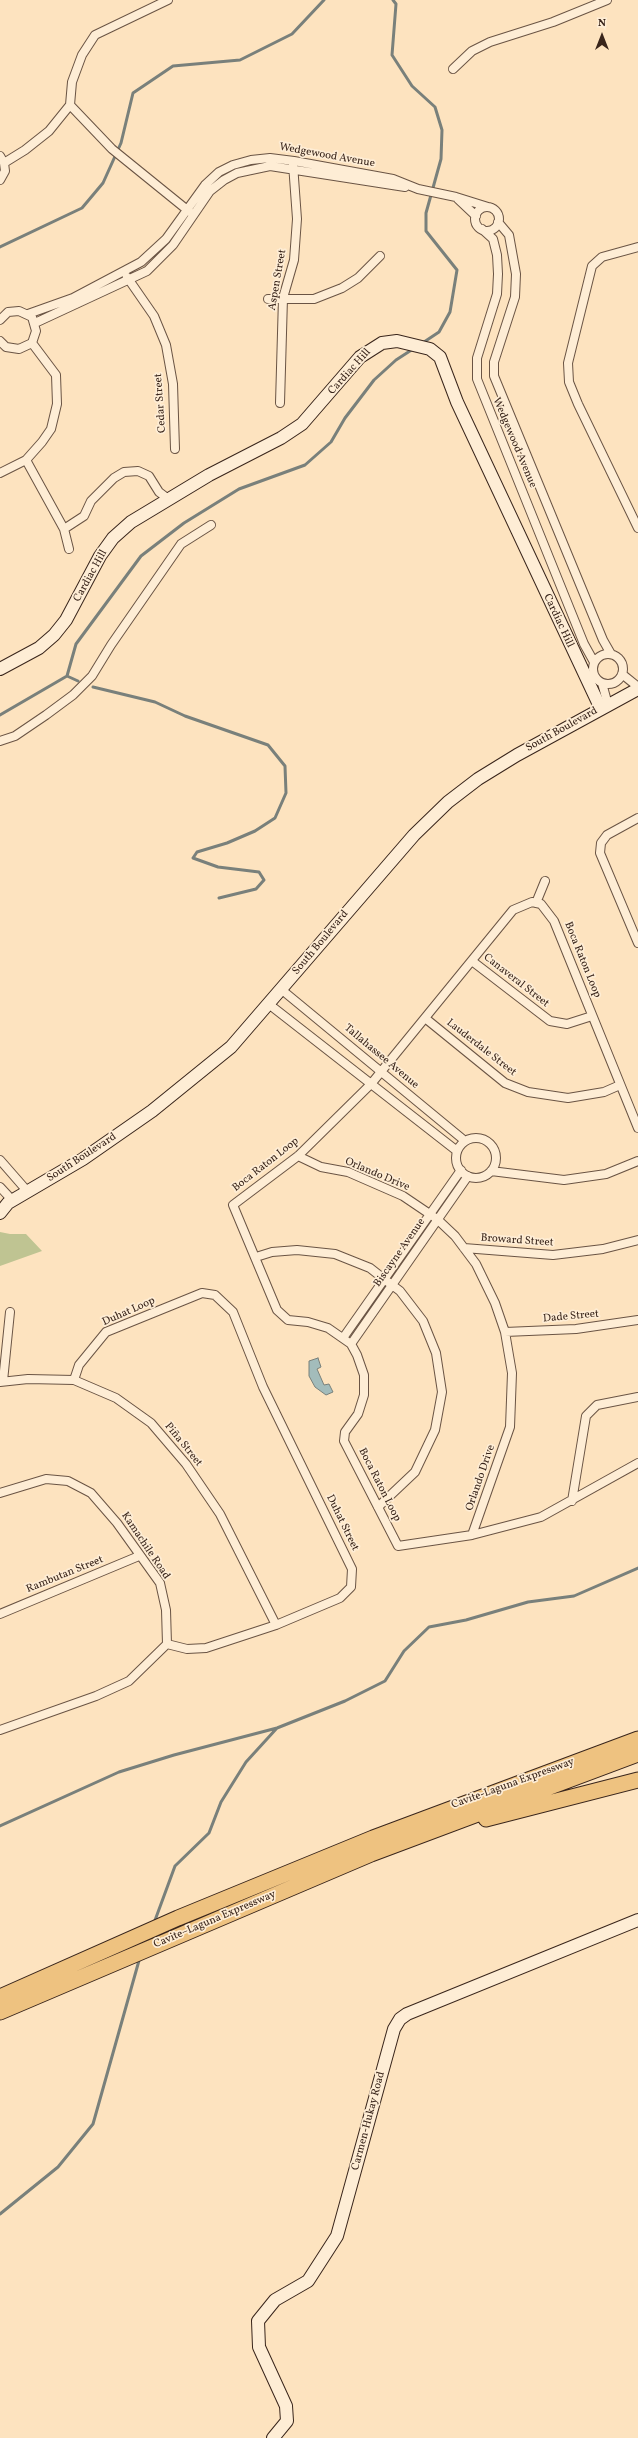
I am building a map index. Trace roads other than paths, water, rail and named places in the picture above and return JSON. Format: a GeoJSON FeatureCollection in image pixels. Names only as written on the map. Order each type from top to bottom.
{"type":"FeatureCollection","features":[{"type":"Feature","properties":{"kind":"highway"},"geometry":{"type":"LineString","coordinates":[[600,1753],[638,1733]]}},
{"type":"Feature","properties":{"kind":"highway"},"geometry":{"type":"LineString","coordinates":[[600,1753],[638,1739]]}},
{"type":"Feature","properties":{"kind":"highway","name":"Cavite-Laguna Expressway"},"geometry":{"type":"LineString","coordinates":[[427,1816],[600,1753]]}},
{"type":"Feature","properties":{"kind":"highway","name":"Cavite-Laguna Expressway"},"geometry":{"type":"LineString","coordinates":[[431,1831],[638,1754]]}},
{"type":"Feature","properties":{"kind":"highway"},"geometry":{"type":"LineString","coordinates":[[431,1831],[476,1822],[638,1780]]}},
{"type":"Feature","properties":{"kind":"highway","name":"Cavite–Laguna Expressway"},"geometry":{"type":"LineString","coordinates":[[3,1996],[178,1918],[427,1816]]}},
{"type":"Feature","properties":{"kind":"highway","name":"Cavite–Laguna Expressway"},"geometry":{"type":"LineString","coordinates":[[0,2012],[314,1877],[431,1831]]}},
{"type":"Feature","properties":{"kind":"street"},"geometry":{"type":"LineString","coordinates":[[0,180],[4,171],[2,159],[26,150],[49,130],[70,105],[72,82],[82,55],[95,35],[168,0]]}},
{"type":"Feature","properties":{"kind":"street"},"geometry":{"type":"LineString","coordinates":[[453,68],[472,51],[490,42],[554,22],[607,0]]}},
{"type":"Feature","properties":{"kind":"street"},"geometry":{"type":"LineString","coordinates":[[70,105],[124,160],[195,216]]}},
{"type":"Feature","properties":{"kind":"street","name":"Wedgewood Avenue"},"geometry":{"type":"LineString","coordinates":[[0,320],[12,311],[19,310],[28,314],[73,298],[124,273],[141,262],[166,239],[205,185],[219,172],[233,165],[270,158],[293,165],[456,197],[488,207],[498,214],[498,222],[509,234],[516,274],[515,297],[494,362],[494,376],[603,640],[611,654],[622,664],[622,674],[638,688]]}},
{"type":"Feature","properties":{"kind":"street","name":"Wedgewood Avenue"},"geometry":{"type":"LineString","coordinates":[[35,323],[146,271],[173,245],[195,216],[210,191],[224,180],[237,173],[270,166],[293,165]]}},
{"type":"Feature","properties":{"kind":"street","name":"Aspen Street"},"geometry":{"type":"LineString","coordinates":[[280,403],[283,298],[294,260],[297,219],[293,165]]}},
{"type":"Feature","properties":{"kind":"street","name":"Wedgewood Avenue"},"geometry":{"type":"LineString","coordinates":[[456,197],[476,216],[476,224],[493,239],[497,255],[498,274],[496,294],[477,358],[477,379],[584,644],[594,662],[593,674],[602,683],[604,707]]}},
{"type":"Feature","properties":{"kind":"street"},"geometry":{"type":"LineString","coordinates":[[476,216],[480,209],[488,207]]}},
{"type":"Feature","properties":{"kind":"street"},"geometry":{"type":"LineString","coordinates":[[482,229],[493,229],[498,222]]}},
{"type":"Feature","properties":{"kind":"street"},"geometry":{"type":"LineString","coordinates":[[638,247],[602,257],[592,266],[568,363],[569,382],[578,404],[638,528]]}},
{"type":"Feature","properties":{"kind":"street"},"geometry":{"type":"LineString","coordinates":[[268,298],[314,298],[342,288],[358,278],[380,256]]}},
{"type":"Feature","properties":{"kind":"street","name":"Cedar Street"},"geometry":{"type":"LineString","coordinates":[[124,273],[130,279],[154,316],[166,345],[173,384],[175,448]]}},
{"type":"Feature","properties":{"kind":"street"},"geometry":{"type":"LineString","coordinates":[[1,344],[19,350],[32,343],[36,331],[35,323],[28,314]]}},
{"type":"Feature","properties":{"kind":"street","name":"Cardiac Hill"},"geometry":{"type":"LineString","coordinates":[[0,669],[38,648],[54,635],[66,620],[100,556],[113,538],[131,522],[167,498],[281,438],[302,424],[360,357],[373,347],[382,343],[397,341],[430,349],[440,357],[446,367],[461,409],[604,707]]}},
{"type":"Feature","properties":{"kind":"street"},"geometry":{"type":"LineString","coordinates":[[0,473],[26,460],[51,429],[57,404],[56,375],[32,343]]}},
{"type":"Feature","properties":{"kind":"street"},"geometry":{"type":"LineString","coordinates":[[26,460],[64,529],[69,549]]}},
{"type":"Feature","properties":{"kind":"street"},"geometry":{"type":"LineString","coordinates":[[64,529],[84,516],[91,501],[114,478],[124,472],[138,471],[149,476],[159,492],[167,498]]}},
{"type":"Feature","properties":{"kind":"street"},"geometry":{"type":"LineString","coordinates":[[0,741],[14,736],[74,695],[92,676],[116,638],[181,544],[211,525]]}},
{"type":"Feature","properties":{"kind":"street"},"geometry":{"type":"LineString","coordinates":[[594,662],[599,656],[611,654]]}},
{"type":"Feature","properties":{"kind":"street"},"geometry":{"type":"LineString","coordinates":[[602,683],[616,682],[622,674]]}},
{"type":"Feature","properties":{"kind":"street","name":"South Boulevard"},"geometry":{"type":"LineString","coordinates":[[0,1213],[7,1202],[28,1192],[83,1159],[186,1085],[232,1047],[270,1005],[414,835],[448,802],[478,779],[517,755],[638,688]]}},
{"type":"Feature","properties":{"kind":"street"},"geometry":{"type":"LineString","coordinates":[[638,818],[607,835],[601,843],[600,853],[638,944]]}},
{"type":"Feature","properties":{"kind":"street"},"geometry":{"type":"LineString","coordinates":[[536,903],[545,881]]}},
{"type":"Feature","properties":{"kind":"street","name":"Boca Raton Loop"},"geometry":{"type":"LineString","coordinates":[[638,1128],[554,921],[541,904],[532,902],[513,910],[371,1084],[298,1156],[233,1205],[277,1310],[288,1320],[308,1322],[328,1328],[351,1344],[364,1375],[364,1395],[358,1414],[345,1432],[344,1441],[398,1546],[472,1535],[541,1517],[638,1464]]}},
{"type":"Feature","properties":{"kind":"street","name":"Canaveral Street"},"geometry":{"type":"LineString","coordinates":[[472,960],[550,1021],[568,1024],[592,1016]]}},
{"type":"Feature","properties":{"kind":"street","name":"Tallahassee Avenue"},"geometry":{"type":"LineString","coordinates":[[282,990],[465,1141]]}},
{"type":"Feature","properties":{"kind":"street"},"geometry":{"type":"LineString","coordinates":[[270,1005],[458,1151]]}},
{"type":"Feature","properties":{"kind":"street","name":"Lauderdale Street"},"geometry":{"type":"LineString","coordinates":[[425,1018],[505,1083],[528,1092],[568,1098],[604,1092],[620,1085]]}},
{"type":"Feature","properties":{"kind":"street"},"geometry":{"type":"LineString","coordinates":[[471,1139],[484,1140],[494,1148],[496,1160],[491,1171],[480,1178],[468,1176],[460,1170],[457,1164],[458,1151],[465,1141],[471,1139]]}},
{"type":"Feature","properties":{"kind":"street","name":"Orlando Drive"},"geometry":{"type":"LineString","coordinates":[[298,1156],[321,1167],[348,1172],[403,1196],[437,1219],[464,1248],[476,1264],[495,1303],[505,1332],[512,1373],[510,1427],[472,1535]]}},
{"type":"Feature","properties":{"kind":"street"},"geometry":{"type":"LineString","coordinates":[[0,1160],[28,1192]]}},
{"type":"Feature","properties":{"kind":"street"},"geometry":{"type":"LineString","coordinates":[[491,1171],[564,1180],[606,1174],[638,1161]]}},
{"type":"Feature","properties":{"kind":"street","name":"Biscayne Avenue"},"geometry":{"type":"LineString","coordinates":[[343,1338],[460,1170]]}},
{"type":"Feature","properties":{"kind":"street","name":"Biscayne Avenue"},"geometry":{"type":"LineString","coordinates":[[351,1344],[468,1176]]}},
{"type":"Feature","properties":{"kind":"street"},"geometry":{"type":"LineString","coordinates":[[0,1187],[7,1202]]}},
{"type":"Feature","properties":{"kind":"street","name":"Broward Street"},"geometry":{"type":"LineString","coordinates":[[464,1248],[554,1255],[603,1249],[638,1240]]}},
{"type":"Feature","properties":{"kind":"street"},"geometry":{"type":"LineString","coordinates":[[256,1257],[272,1252],[297,1250],[335,1254],[370,1268],[400,1291],[422,1321],[436,1353],[442,1392],[435,1430],[415,1472],[378,1508]]}},
{"type":"Feature","properties":{"kind":"street","name":"Duhat Loop"},"geometry":{"type":"LineString","coordinates":[[74,1380],[79,1365],[106,1332],[202,1293],[215,1295]]}},
{"type":"Feature","properties":{"kind":"street","name":"Duhat Street"},"geometry":{"type":"LineString","coordinates":[[167,1644],[187,1649],[206,1648],[276,1625],[340,1598],[351,1587],[352,1568],[263,1387],[232,1312],[215,1295]]}},
{"type":"Feature","properties":{"kind":"street"},"geometry":{"type":"LineString","coordinates":[[2,1382],[10,1312]]}},
{"type":"Feature","properties":{"kind":"street","name":"Dade Street"},"geometry":{"type":"LineString","coordinates":[[505,1332],[576,1329],[638,1320]]}},
{"type":"Feature","properties":{"kind":"street","name":"Piña Street"},"geometry":{"type":"LineString","coordinates":[[2,1382],[28,1379],[74,1380],[116,1398],[151,1423],[186,1464],[220,1514],[276,1625]]}},
{"type":"Feature","properties":{"kind":"street"},"geometry":{"type":"LineString","coordinates":[[572,1501],[586,1416],[597,1405],[638,1397]]}},
{"type":"Feature","properties":{"kind":"street","name":"Kamachile Road"},"geometry":{"type":"LineString","coordinates":[[0,1493],[46,1479],[68,1481],[91,1492],[117,1523],[139,1556],[160,1583],[166,1610],[167,1644]]}},
{"type":"Feature","properties":{"kind":"street","name":"Rambutan Street"},"geometry":{"type":"LineString","coordinates":[[0,1614],[139,1556]]}},
{"type":"Feature","properties":{"kind":"street"},"geometry":{"type":"LineString","coordinates":[[0,1730],[96,1696],[129,1681],[167,1644]]}},
{"type":"Feature","properties":{"kind":"street","name":"Carmen-Hukay Road"},"geometry":{"type":"LineString","coordinates":[[273,2438],[287,2421],[286,2406],[259,2347],[258,2321],[275,2300],[308,2281],[337,2236],[394,2029],[400,2019],[407,2014],[638,1920]]}},
{"type":"Feature","properties":{"kind":"water"},"geometry":{"type":"Polygon","coordinates":[[[318,1358],[321,1367],[317,1369],[324,1385],[329,1384],[333,1392],[326,1395],[315,1387],[309,1376],[309,1361],[318,1358]]]}},
{"type":"Feature","properties":{"kind":"waterway"},"geometry":{"type":"LineString","coordinates":[[0,247],[82,208],[103,183],[121,143],[133,93],[173,66],[240,60],[292,34],[324,0]]}},
{"type":"Feature","properties":{"kind":"waterway"},"geometry":{"type":"LineString","coordinates":[[393,0],[396,4],[392,55],[412,86],[435,107],[442,130],[441,159],[426,213],[426,231],[457,270],[450,312],[439,332],[421,344]]}},
{"type":"Feature","properties":{"kind":"waterway"},"geometry":{"type":"LineString","coordinates":[[0,715],[67,676],[76,644],[141,556],[184,523],[239,489],[305,465],[331,442],[345,418],[374,380],[396,360],[413,349]]}},
{"type":"Feature","properties":{"kind":"waterway"},"geometry":{"type":"LineString","coordinates":[[67,676],[78,681]]}},
{"type":"Feature","properties":{"kind":"waterway"},"geometry":{"type":"LineString","coordinates":[[93,687],[155,702],[185,716],[268,745],[285,766],[286,793],[275,818],[255,831],[227,843],[197,852],[193,858],[218,867],[259,872],[264,880],[256,889],[219,898]]}},
{"type":"Feature","properties":{"kind":"waterway"},"geometry":{"type":"LineString","coordinates":[[0,1826],[119,1772],[174,1755],[277,1728],[345,1701],[385,1681],[404,1651],[429,1627],[466,1620],[528,1602],[574,1596],[638,1568]]}},
{"type":"Feature","properties":{"kind":"waterway"},"geometry":{"type":"LineString","coordinates":[[154,1923],[175,1866],[209,1833],[221,1802],[246,1762],[277,1728]]}},
{"type":"Feature","properties":{"kind":"waterway"},"geometry":{"type":"LineString","coordinates":[[0,2214],[58,2167],[93,2124],[140,1957]]}}]}
